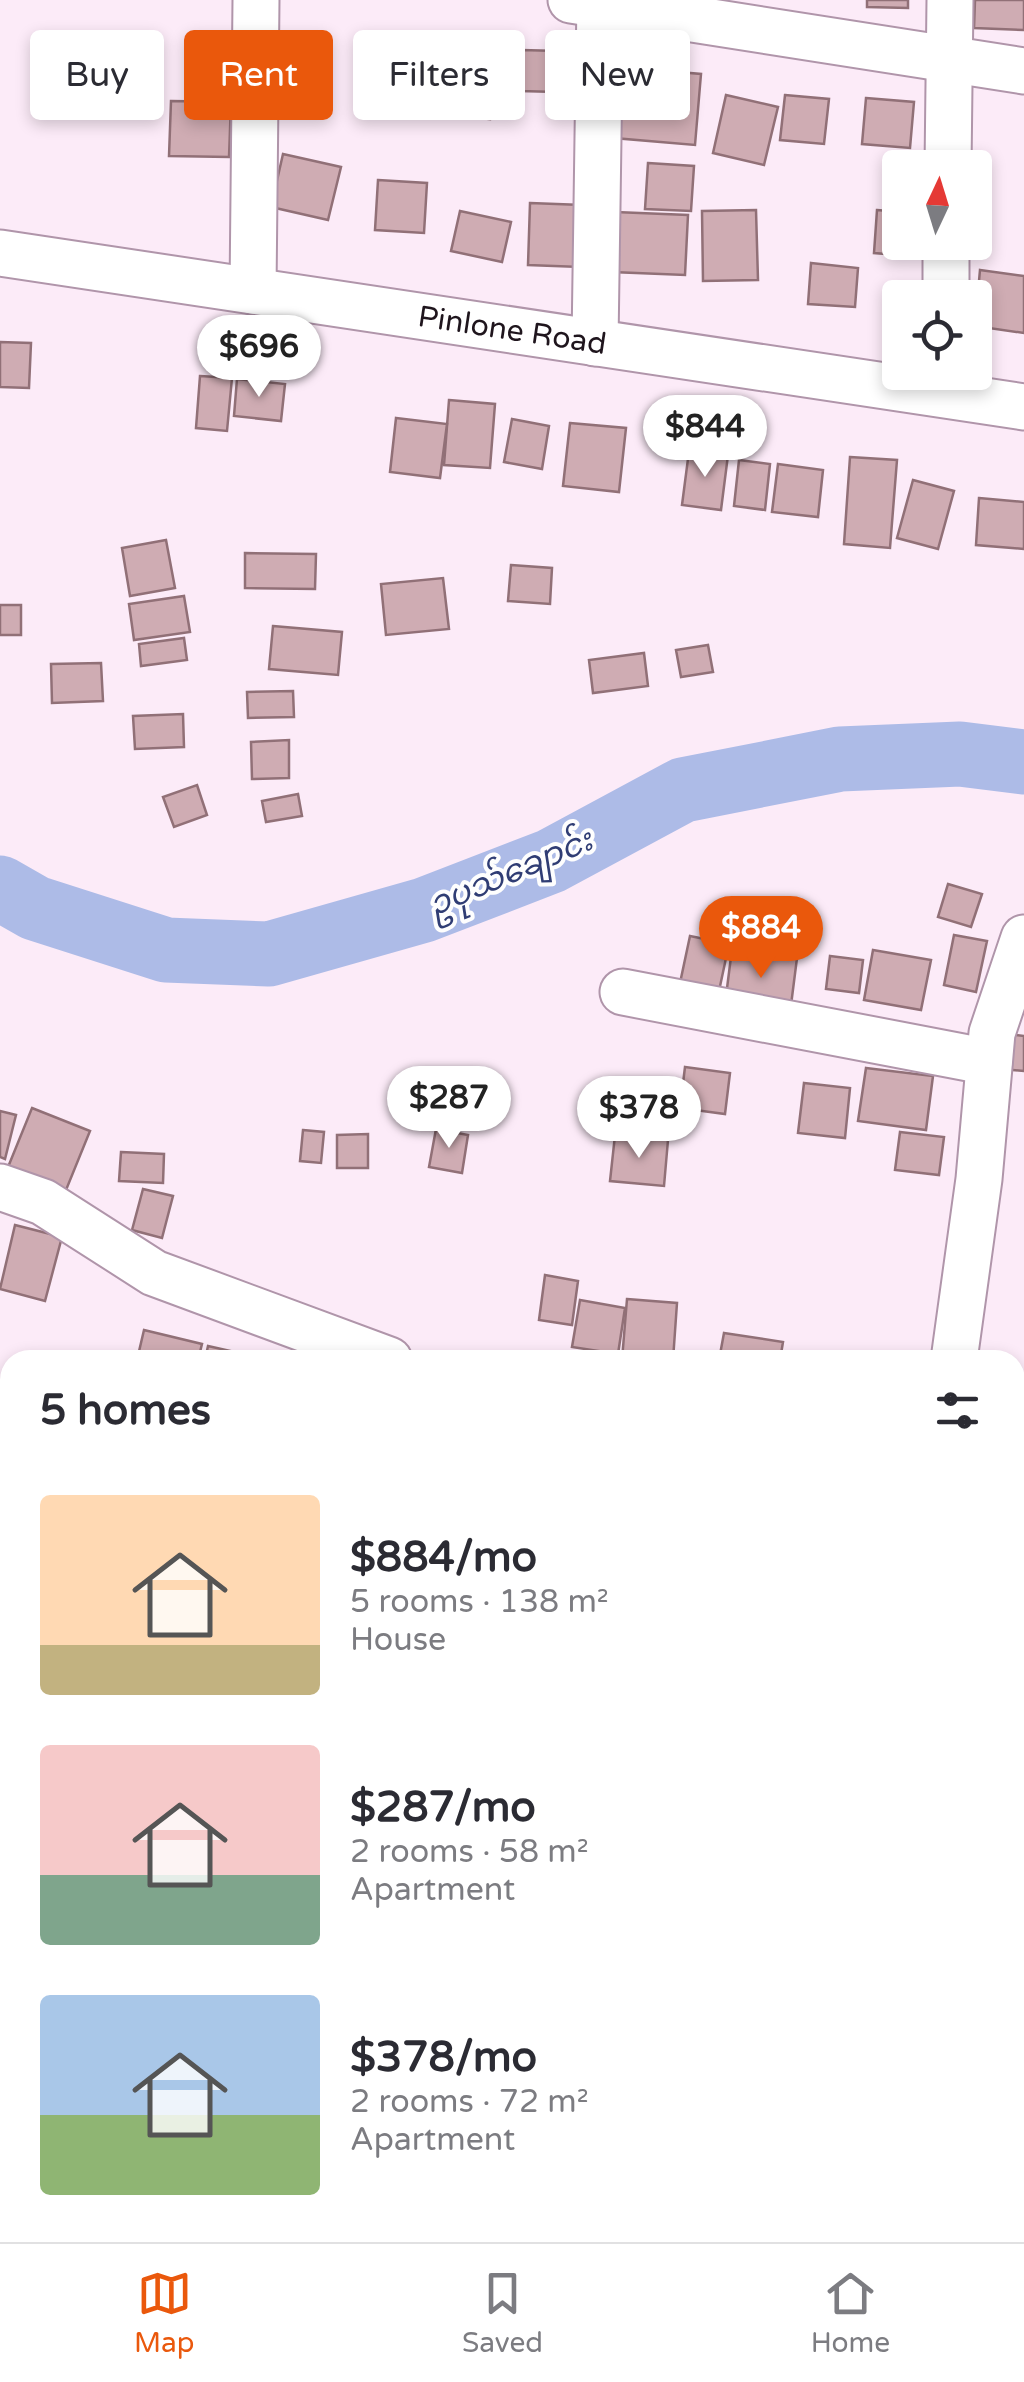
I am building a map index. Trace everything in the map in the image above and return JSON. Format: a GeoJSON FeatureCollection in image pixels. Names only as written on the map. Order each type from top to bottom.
{"type":"FeatureCollection","features":[{"type":"Feature","properties":{"kind":"street"},"geometry":{"type":"LineString","coordinates":[[253,291],[256,0]]}},
{"type":"Feature","properties":{"kind":"street"},"geometry":{"type":"LineString","coordinates":[[948,150],[950,0]]}},
{"type":"Feature","properties":{"kind":"street"},"geometry":{"type":"LineString","coordinates":[[594,343],[590,2],[1024,71]]}},
{"type":"Feature","properties":{"kind":"street","name":"Pinlone Road"},"geometry":{"type":"LineString","coordinates":[[0,253],[594,343],[882,377]]}},
{"type":"Feature","properties":{"kind":"street","name":"Pinlone Road"},"geometry":{"type":"LineString","coordinates":[[964,390],[1024,408]]}},
{"type":"Feature","properties":{"kind":"street"},"geometry":{"type":"LineString","coordinates":[[955,1350],[992,1033],[1024,938]]}},
{"type":"Feature","properties":{"kind":"street"},"geometry":{"type":"LineString","coordinates":[[622,992],[989,1062]]}},
{"type":"Feature","properties":{"kind":"street"},"geometry":{"type":"LineString","coordinates":[[0,1187],[42,1202],[154,1273],[362,1350]]}},
{"type":"Feature","properties":{"kind":"building"},"geometry":{"type":"Polygon","coordinates":[[[867,0],[908,0],[908,8],[867,7],[867,0]]]}},
{"type":"Feature","properties":{"kind":"building"},"geometry":{"type":"Polygon","coordinates":[[[975,0],[1024,0],[1024,30],[974,28],[975,0]]]}},
{"type":"Feature","properties":{"kind":"building"},"geometry":{"type":"Polygon","coordinates":[[[525,50],[545,51],[545,92],[525,91],[525,50]]]}},
{"type":"Feature","properties":{"kind":"building"},"geometry":{"type":"Polygon","coordinates":[[[690,73],[701,74],[695,145],[614,138],[616,120],[690,120],[690,73]]]}},
{"type":"Feature","properties":{"kind":"building"},"geometry":{"type":"Polygon","coordinates":[[[726,95],[778,107],[764,165],[713,153],[726,95]]]}},
{"type":"Feature","properties":{"kind":"building"},"geometry":{"type":"Polygon","coordinates":[[[785,95],[829,99],[824,144],[780,140],[785,95]]]}},
{"type":"Feature","properties":{"kind":"building"},"geometry":{"type":"Polygon","coordinates":[[[866,98],[914,102],[910,148],[862,144],[866,98]]]}},
{"type":"Feature","properties":{"kind":"building"},"geometry":{"type":"Polygon","coordinates":[[[171,101],[184,101],[184,120],[230,120],[229,157],[169,156],[171,101]]]}},
{"type":"Feature","properties":{"kind":"building"},"geometry":{"type":"Polygon","coordinates":[[[283,154],[341,167],[328,220],[271,207],[283,154]]]}},
{"type":"Feature","properties":{"kind":"building"},"geometry":{"type":"Polygon","coordinates":[[[648,163],[694,166],[691,211],[645,209],[648,163]]]}},
{"type":"Feature","properties":{"kind":"building"},"geometry":{"type":"Polygon","coordinates":[[[378,180],[427,183],[424,233],[375,230],[378,180]]]}},
{"type":"Feature","properties":{"kind":"building"},"geometry":{"type":"Polygon","coordinates":[[[530,203],[582,205],[580,267],[528,265],[530,203]]]}},
{"type":"Feature","properties":{"kind":"building"},"geometry":{"type":"Polygon","coordinates":[[[756,210],[758,280],[703,281],[702,211],[756,210]]]}},
{"type":"Feature","properties":{"kind":"building"},"geometry":{"type":"Polygon","coordinates":[[[877,210],[882,210],[882,254],[874,253],[877,210]]]}},
{"type":"Feature","properties":{"kind":"building"},"geometry":{"type":"Polygon","coordinates":[[[460,211],[511,222],[502,262],[451,251],[460,211]]]}},
{"type":"Feature","properties":{"kind":"building"},"geometry":{"type":"Polygon","coordinates":[[[615,212],[688,215],[685,275],[612,272],[615,212]]]}},
{"type":"Feature","properties":{"kind":"building"},"geometry":{"type":"Polygon","coordinates":[[[811,263],[858,268],[855,307],[808,304],[811,263]]]}},
{"type":"Feature","properties":{"kind":"building"},"geometry":{"type":"Polygon","coordinates":[[[980,270],[1024,276],[1024,333],[992,328],[992,280],[979,280],[980,270]]]}},
{"type":"Feature","properties":{"kind":"building"},"geometry":{"type":"Polygon","coordinates":[[[0,342],[31,343],[29,388],[0,387],[0,342]]]}},
{"type":"Feature","properties":{"kind":"building"},"geometry":{"type":"Polygon","coordinates":[[[200,376],[232,378],[227,431],[196,428],[200,376]]]}},
{"type":"Feature","properties":{"kind":"building"},"geometry":{"type":"Polygon","coordinates":[[[237,379],[285,384],[281,421],[234,416],[237,379]]]}},
{"type":"Feature","properties":{"kind":"building"},"geometry":{"type":"Polygon","coordinates":[[[449,400],[495,404],[490,468],[444,465],[449,400]]]}},
{"type":"Feature","properties":{"kind":"building"},"geometry":{"type":"Polygon","coordinates":[[[396,418],[447,424],[440,478],[390,472],[396,418]]]}},
{"type":"Feature","properties":{"kind":"building"},"geometry":{"type":"Polygon","coordinates":[[[512,419],[549,426],[542,469],[504,462],[512,419]]]}},
{"type":"Feature","properties":{"kind":"building"},"geometry":{"type":"Polygon","coordinates":[[[570,423],[626,428],[619,492],[563,486],[570,423]]]}},
{"type":"Feature","properties":{"kind":"building"},"geometry":{"type":"Polygon","coordinates":[[[689,451],[728,455],[721,510],[682,505],[689,451]]]}},
{"type":"Feature","properties":{"kind":"building"},"geometry":{"type":"Polygon","coordinates":[[[850,457],[897,460],[890,548],[844,544],[850,457]]]}},
{"type":"Feature","properties":{"kind":"building"},"geometry":{"type":"Polygon","coordinates":[[[739,460],[770,464],[765,510],[734,506],[739,460]]]}},
{"type":"Feature","properties":{"kind":"building"},"geometry":{"type":"Polygon","coordinates":[[[778,464],[823,470],[818,517],[772,512],[778,464]]]}},
{"type":"Feature","properties":{"kind":"building"},"geometry":{"type":"Polygon","coordinates":[[[913,480],[954,491],[938,549],[897,538],[913,480]]]}},
{"type":"Feature","properties":{"kind":"building"},"geometry":{"type":"Polygon","coordinates":[[[979,498],[1024,502],[1024,549],[976,545],[979,498]]]}},
{"type":"Feature","properties":{"kind":"building"},"geometry":{"type":"Polygon","coordinates":[[[166,540],[175,588],[130,596],[122,548],[166,540]]]}},
{"type":"Feature","properties":{"kind":"building"},"geometry":{"type":"Polygon","coordinates":[[[245,553],[316,554],[315,589],[245,588],[245,553]]]}},
{"type":"Feature","properties":{"kind":"building"},"geometry":{"type":"Polygon","coordinates":[[[511,565],[552,568],[550,604],[508,601],[511,565]]]}},
{"type":"Feature","properties":{"kind":"building"},"geometry":{"type":"Polygon","coordinates":[[[443,578],[449,629],[386,635],[381,584],[443,578]]]}},
{"type":"Feature","properties":{"kind":"building"},"geometry":{"type":"Polygon","coordinates":[[[184,596],[190,632],[134,640],[129,604],[184,596]]]}},
{"type":"Feature","properties":{"kind":"building"},"geometry":{"type":"Polygon","coordinates":[[[0,605],[21,605],[21,635],[0,635],[0,605]]]}},
{"type":"Feature","properties":{"kind":"building"},"geometry":{"type":"Polygon","coordinates":[[[273,626],[342,632],[338,675],[269,669],[273,626]]]}},
{"type":"Feature","properties":{"kind":"building"},"geometry":{"type":"Polygon","coordinates":[[[184,638],[187,660],[141,666],[139,644],[184,638]]]}},
{"type":"Feature","properties":{"kind":"building"},"geometry":{"type":"Polygon","coordinates":[[[708,645],[713,672],[681,677],[676,650],[708,645]]]}},
{"type":"Feature","properties":{"kind":"building"},"geometry":{"type":"Polygon","coordinates":[[[644,653],[648,686],[593,693],[589,660],[644,653]]]}},
{"type":"Feature","properties":{"kind":"building"},"geometry":{"type":"Polygon","coordinates":[[[101,663],[103,701],[52,703],[51,664],[101,663]]]}},
{"type":"Feature","properties":{"kind":"building"},"geometry":{"type":"Polygon","coordinates":[[[293,691],[294,717],[248,718],[247,692],[293,691]]]}},
{"type":"Feature","properties":{"kind":"building"},"geometry":{"type":"Polygon","coordinates":[[[183,714],[184,747],[135,749],[133,716],[183,714]]]}},
{"type":"Feature","properties":{"kind":"building"},"geometry":{"type":"Polygon","coordinates":[[[289,740],[289,778],[252,779],[251,742],[289,740]]]}},
{"type":"Feature","properties":{"kind":"building"},"geometry":{"type":"Polygon","coordinates":[[[197,785],[207,815],[174,827],[163,797],[197,785]]]}},
{"type":"Feature","properties":{"kind":"building"},"geometry":{"type":"Polygon","coordinates":[[[298,794],[302,816],[266,822],[262,801],[298,794]]]}},
{"type":"Feature","properties":{"kind":"building"},"geometry":{"type":"Polygon","coordinates":[[[948,884],[982,894],[971,927],[938,917],[948,884]]]}},
{"type":"Feature","properties":{"kind":"building"},"geometry":{"type":"Polygon","coordinates":[[[954,935],[987,941],[976,992],[944,985],[954,935]]]}},
{"type":"Feature","properties":{"kind":"building"},"geometry":{"type":"Polygon","coordinates":[[[690,936],[729,944],[719,991],[680,983],[690,936]]]}},
{"type":"Feature","properties":{"kind":"building"},"geometry":{"type":"Polygon","coordinates":[[[732,949],[797,958],[790,1013],[725,1004],[732,949]]]}},
{"type":"Feature","properties":{"kind":"building"},"geometry":{"type":"Polygon","coordinates":[[[873,950],[931,960],[921,1010],[864,1000],[873,950]]]}},
{"type":"Feature","properties":{"kind":"building"},"geometry":{"type":"Polygon","coordinates":[[[830,956],[863,960],[859,993],[826,989],[830,956]]]}},
{"type":"Feature","properties":{"kind":"building"},"geometry":{"type":"Polygon","coordinates":[[[1006,1034],[1024,1036],[1024,1071],[1002,1069],[1006,1034]]]}},
{"type":"Feature","properties":{"kind":"building"},"geometry":{"type":"Polygon","coordinates":[[[685,1067],[730,1073],[725,1114],[680,1108],[685,1067]]]}},
{"type":"Feature","properties":{"kind":"building"},"geometry":{"type":"Polygon","coordinates":[[[866,1068],[933,1076],[926,1130],[858,1121],[866,1068]]]}},
{"type":"Feature","properties":{"kind":"building"},"geometry":{"type":"Polygon","coordinates":[[[804,1083],[850,1088],[845,1138],[798,1133],[804,1083]]]}},
{"type":"Feature","properties":{"kind":"building"},"geometry":{"type":"Polygon","coordinates":[[[32,1108],[90,1131],[64,1195],[6,1172],[32,1108]]]}},
{"type":"Feature","properties":{"kind":"building"},"geometry":{"type":"Polygon","coordinates":[[[0,1111],[16,1115],[5,1159],[0,1157],[0,1111]]]}},
{"type":"Feature","properties":{"kind":"building"},"geometry":{"type":"Polygon","coordinates":[[[436,1129],[468,1135],[462,1173],[429,1167],[436,1129]]]}},
{"type":"Feature","properties":{"kind":"building"},"geometry":{"type":"Polygon","coordinates":[[[303,1130],[324,1132],[321,1163],[300,1161],[303,1130]]]}},
{"type":"Feature","properties":{"kind":"building"},"geometry":{"type":"Polygon","coordinates":[[[900,1132],[944,1137],[939,1175],[895,1170],[900,1132]]]}},
{"type":"Feature","properties":{"kind":"building"},"geometry":{"type":"Polygon","coordinates":[[[368,1134],[368,1168],[337,1168],[337,1135],[368,1134]]]}},
{"type":"Feature","properties":{"kind":"building"},"geometry":{"type":"Polygon","coordinates":[[[615,1135],[668,1140],[664,1186],[610,1181],[615,1135]]]}},
{"type":"Feature","properties":{"kind":"building"},"geometry":{"type":"Polygon","coordinates":[[[121,1152],[164,1154],[163,1183],[119,1181],[121,1152]]]}},
{"type":"Feature","properties":{"kind":"building"},"geometry":{"type":"Polygon","coordinates":[[[143,1189],[173,1196],[162,1238],[132,1230],[143,1189]]]}},
{"type":"Feature","properties":{"kind":"building"},"geometry":{"type":"Polygon","coordinates":[[[15,1225],[62,1237],[45,1301],[0,1289],[15,1225]]]}},
{"type":"Feature","properties":{"kind":"building"},"geometry":{"type":"Polygon","coordinates":[[[545,1275],[578,1281],[572,1325],[539,1320],[545,1275]]]}},
{"type":"Feature","properties":{"kind":"building"},"geometry":{"type":"Polygon","coordinates":[[[627,1299],[677,1303],[674,1350],[623,1350],[627,1299]]]}},
{"type":"Feature","properties":{"kind":"building"},"geometry":{"type":"Polygon","coordinates":[[[580,1300],[625,1308],[619,1350],[572,1347],[580,1300]]]}},
{"type":"Feature","properties":{"kind":"building"},"geometry":{"type":"Polygon","coordinates":[[[144,1330],[202,1344],[200,1350],[139,1350],[144,1330]]]}},
{"type":"Feature","properties":{"kind":"building"},"geometry":{"type":"Polygon","coordinates":[[[724,1333],[783,1342],[782,1350],[721,1350],[724,1333]]]}},
{"type":"Feature","properties":{"kind":"waterway","name":"ဥပုသ်ချောင်း"},"geometry":{"type":"LineString","coordinates":[[0,888],[35,908],[166,950],[269,954],[424,910],[551,861],[683,790],[840,759],[960,754],[1024,762]]}}]}
